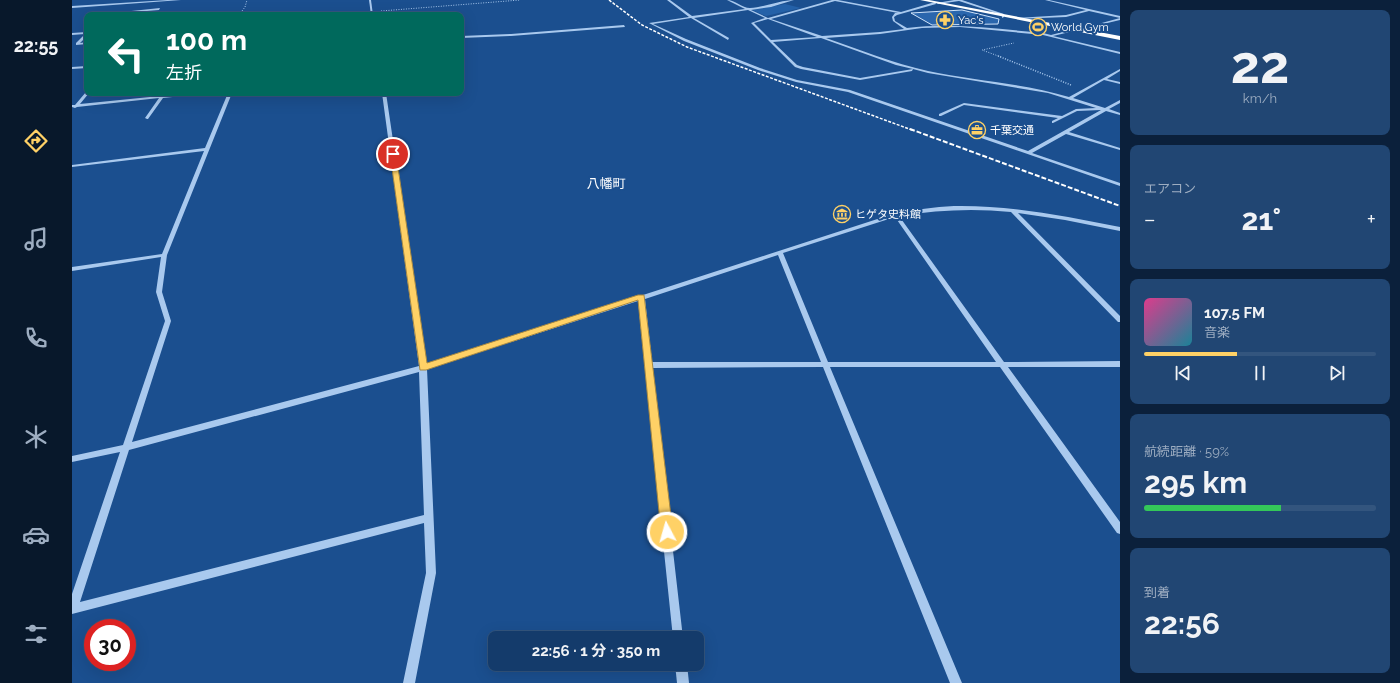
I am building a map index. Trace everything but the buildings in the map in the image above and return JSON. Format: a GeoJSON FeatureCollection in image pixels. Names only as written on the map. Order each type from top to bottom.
{"type":"FeatureCollection","features":[{"type":"Feature","properties":{"kind":"highway"},"geometry":{"type":"LineString","coordinates":[[922,0],[1003,17],[1120,38]]}},
{"type":"Feature","properties":{"kind":"street"},"geometry":{"type":"LineString","coordinates":[[96,6],[103,0]]}},
{"type":"Feature","properties":{"kind":"street"},"geometry":{"type":"LineString","coordinates":[[123,12],[158,10],[166,0]]}},
{"type":"Feature","properties":{"kind":"street"},"geometry":{"type":"LineString","coordinates":[[72,7],[180,0]]}},
{"type":"Feature","properties":{"kind":"street"},"geometry":{"type":"LineString","coordinates":[[370,0],[372,12]]}},
{"type":"Feature","properties":{"kind":"street"},"geometry":{"type":"LineString","coordinates":[[668,0],[691,17],[728,39]]}},
{"type":"Feature","properties":{"kind":"street"},"geometry":{"type":"LineString","coordinates":[[728,0],[767,18],[881,60],[917,70],[1035,90],[1070,98],[1120,114]]}},
{"type":"Feature","properties":{"kind":"street"},"geometry":{"type":"LineString","coordinates":[[793,0],[778,5],[650,23],[685,40],[796,82],[849,91],[1120,185]]}},
{"type":"Feature","properties":{"kind":"street"},"geometry":{"type":"LineString","coordinates":[[900,12],[835,0],[752,23],[796,66],[860,79],[917,70]]}},
{"type":"Feature","properties":{"kind":"street"},"geometry":{"type":"LineString","coordinates":[[906,29],[894,19],[896,14],[936,3],[959,0],[1003,15],[1003,17]]}},
{"type":"Feature","properties":{"kind":"street"},"geometry":{"type":"LineString","coordinates":[[1046,0],[1120,18]]}},
{"type":"Feature","properties":{"kind":"street"},"geometry":{"type":"LineString","coordinates":[[1012,18],[1066,16],[1089,10]]}},
{"type":"Feature","properties":{"kind":"street"},"geometry":{"type":"LineString","coordinates":[[1050,36],[1120,18]]}},
{"type":"Feature","properties":{"kind":"street"},"geometry":{"type":"LineString","coordinates":[[464,37],[511,35],[624,26]]}},
{"type":"Feature","properties":{"kind":"street"},"geometry":{"type":"LineString","coordinates":[[772,41],[880,33],[933,26],[960,26],[1050,36],[1120,53]]}},
{"type":"Feature","properties":{"kind":"street"},"geometry":{"type":"LineString","coordinates":[[72,34],[84,34]]}},
{"type":"Feature","properties":{"kind":"street"},"geometry":{"type":"LineString","coordinates":[[84,37],[77,44],[84,43]]}},
{"type":"Feature","properties":{"kind":"street"},"geometry":{"type":"LineString","coordinates":[[72,68],[84,67]]}},
{"type":"Feature","properties":{"kind":"street"},"geometry":{"type":"LineString","coordinates":[[1070,98],[1120,70]]}},
{"type":"Feature","properties":{"kind":"street"},"geometry":{"type":"LineString","coordinates":[[1104,79],[1120,83]]}},
{"type":"Feature","properties":{"kind":"street"},"geometry":{"type":"LineString","coordinates":[[72,110],[84,96]]}},
{"type":"Feature","properties":{"kind":"street"},"geometry":{"type":"LineString","coordinates":[[74,106],[172,96]]}},
{"type":"Feature","properties":{"kind":"street"},"geometry":{"type":"LineString","coordinates":[[229,96],[164,255],[159,292],[168,321],[72,609],[429,518]]}},
{"type":"Feature","properties":{"kind":"street"},"geometry":{"type":"LineString","coordinates":[[384,96],[423,368],[431,573],[408,683]]}},
{"type":"Feature","properties":{"kind":"street"},"geometry":{"type":"LineString","coordinates":[[147,118],[162,97]]}},
{"type":"Feature","properties":{"kind":"street"},"geometry":{"type":"LineString","coordinates":[[1028,153],[1120,101]]}},
{"type":"Feature","properties":{"kind":"street"},"geometry":{"type":"LineString","coordinates":[[940,115],[964,104],[1061,117]]}},
{"type":"Feature","properties":{"kind":"street"},"geometry":{"type":"LineString","coordinates":[[1053,122],[1076,110],[1104,109]]}},
{"type":"Feature","properties":{"kind":"street"},"geometry":{"type":"LineString","coordinates":[[1065,132],[1120,149]]}},
{"type":"Feature","properties":{"kind":"street"},"geometry":{"type":"LineString","coordinates":[[72,166],[208,149]]}},
{"type":"Feature","properties":{"kind":"street"},"geometry":{"type":"LineString","coordinates":[[72,459],[127,447],[423,368],[641,296],[896,215],[942,208],[1012,210],[1061,217],[1120,229]]}},
{"type":"Feature","properties":{"kind":"street"},"geometry":{"type":"LineString","coordinates":[[1012,210],[1120,320]]}},
{"type":"Feature","properties":{"kind":"street"},"geometry":{"type":"LineString","coordinates":[[896,215],[1120,530]]}},
{"type":"Feature","properties":{"kind":"street"},"geometry":{"type":"LineString","coordinates":[[780,253],[956,683]]}},
{"type":"Feature","properties":{"kind":"street"},"geometry":{"type":"LineString","coordinates":[[72,269],[164,255]]}},
{"type":"Feature","properties":{"kind":"street"},"geometry":{"type":"LineString","coordinates":[[641,296],[650,365],[677,631]]}},
{"type":"Feature","properties":{"kind":"street"},"geometry":{"type":"LineString","coordinates":[[650,365],[827,366],[1120,364]]}},
{"type":"Feature","properties":{"kind":"street"},"geometry":{"type":"LineString","coordinates":[[682,671],[683,683]]}},
{"type":"Feature","properties":{"kind":"path"},"geometry":{"type":"LineString","coordinates":[[241,12],[247,0]]}},
{"type":"Feature","properties":{"kind":"path"},"geometry":{"type":"LineString","coordinates":[[383,12],[520,0]]}},
{"type":"Feature","properties":{"kind":"path"},"geometry":{"type":"LineString","coordinates":[[1019,42],[982,50],[1084,90]]}},
{"type":"Feature","properties":{"kind":"shaded area"},"geometry":{"type":"Polygon","coordinates":[[[785,4],[801,8],[766,16],[752,10],[785,4]]]}},
{"type":"Feature","properties":{"kind":"railway"},"geometry":{"type":"LineString","coordinates":[[609,0],[642,25],[687,47],[912,130]]}},
{"type":"Feature","properties":{"kind":"railway"},"geometry":{"type":"LineString","coordinates":[[910,129],[1120,206]]}},
{"type":"Feature","properties":{"kind":"place","name":"Yac's"},"geometry":{"type":"Point","coordinates":[945,20]}},
{"type":"Feature","properties":{"kind":"place","name":"World Gym"},"geometry":{"type":"Point","coordinates":[1038,27]}},
{"type":"Feature","properties":{"kind":"place","name":"千葉交通"},"geometry":{"type":"Point","coordinates":[977,130]}},
{"type":"Feature","properties":{"kind":"place","name":"ヒゲタ史料館"},"geometry":{"type":"Point","coordinates":[842,214]}},
{"type":"Feature","properties":{"kind":"district","name":"八幡町"},"geometry":{"type":"Point","coordinates":[606,183]}},
{"type":"Feature","properties":{"kind":"route"},"geometry":{"type":"LineString","coordinates":[[393,154],[423,368],[641,296],[650,365],[667,532]]}}]}
